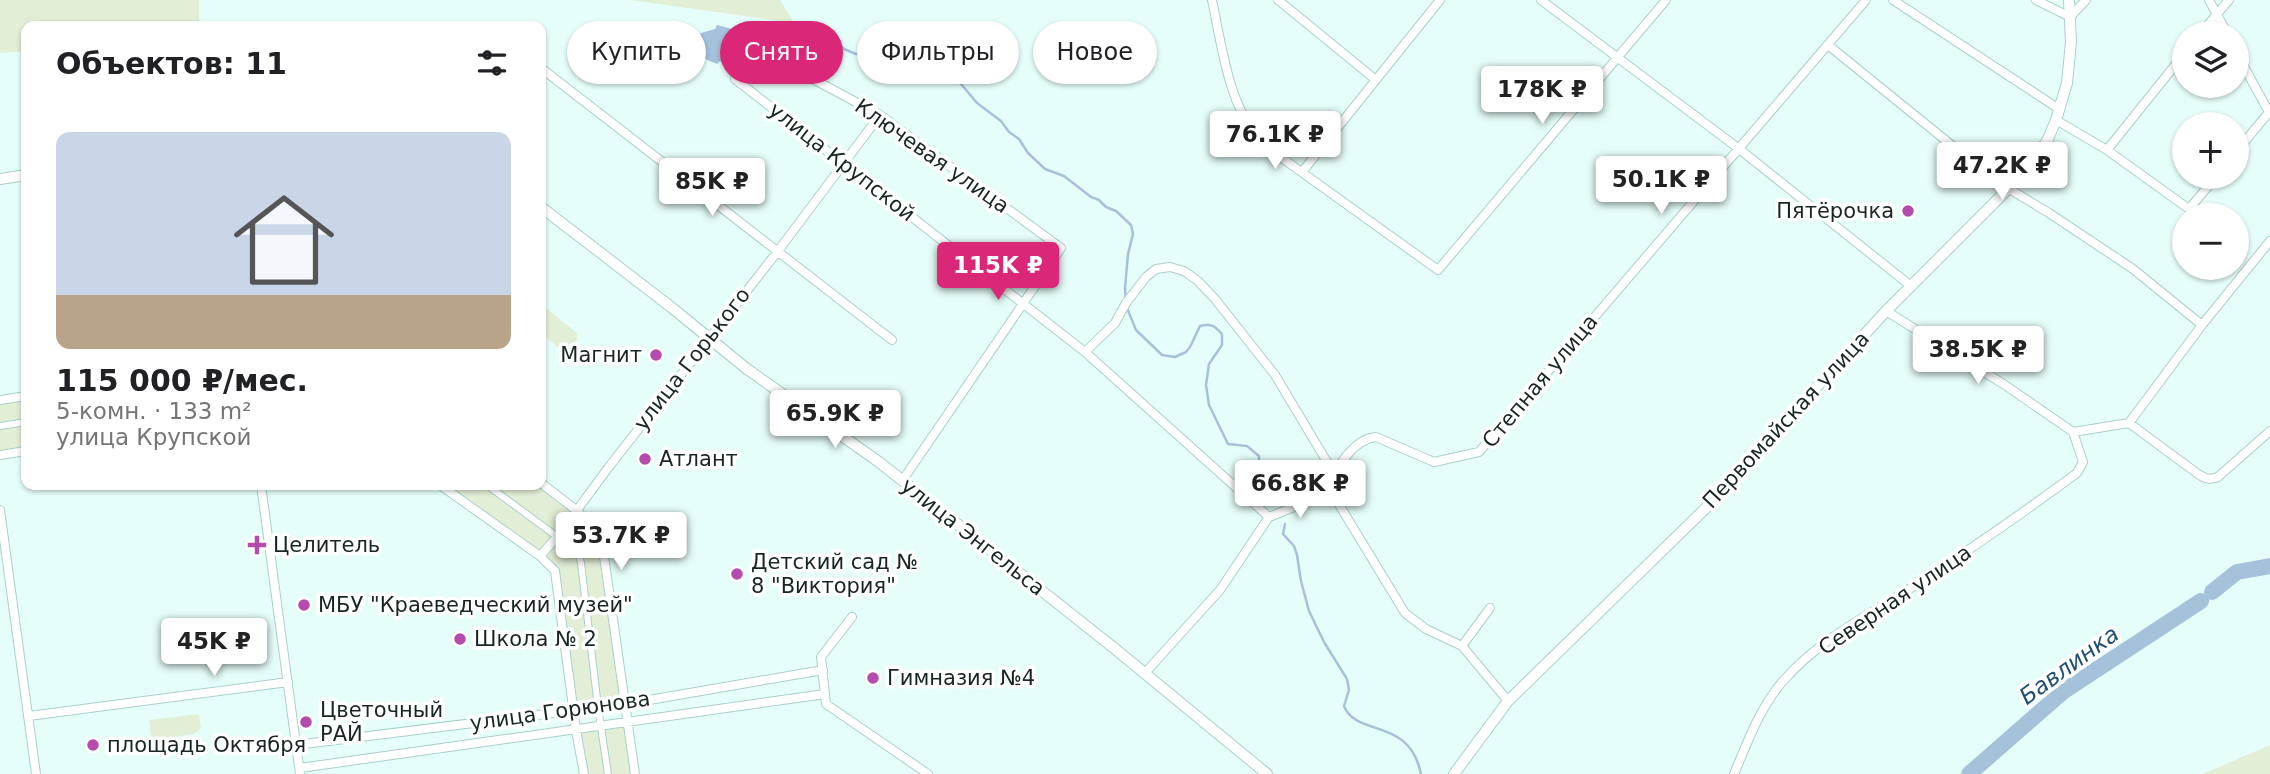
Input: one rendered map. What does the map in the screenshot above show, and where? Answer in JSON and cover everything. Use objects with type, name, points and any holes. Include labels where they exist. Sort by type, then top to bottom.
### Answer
[{"type":"street","points":[[1212,0],[1227,74],[1254,133],[1275,153],[1438,270],[1666,0]]},
{"type":"street","points":[[1278,0],[1376,80]]},
{"type":"street","points":[[1302,172],[1440,0]]},
{"type":"street","points":[[1541,0],[1738,148],[1911,286]]},
{"type":"street","name":"Степная улица","points":[[1329,488],[1333,472],[1355,447],[1367,438],[1376,437],[1434,462],[1479,452],[1866,0]]},
{"type":"street","points":[[1893,0],[2189,209],[2206,189]]},
{"type":"street","points":[[2036,0],[2070,17],[2086,0]]},
{"type":"street","name":"Первомайская улица","points":[[1454,774],[1508,701],[1708,506],[1886,311],[2036,158],[2058,115],[2067,83],[2070,60],[2068,0]]},
{"type":"street","points":[[2209,0],[2220,21]]},
{"type":"street","points":[[2210,21],[2229,0]]},
{"type":"street","points":[[1828,45],[2008,189],[2049,213],[2133,270],[2202,325]]},
{"type":"street","points":[[2106,150],[2172,69]]},
{"type":"street","points":[[546,72],[892,340]]},
{"type":"street","points":[[2249,75],[2270,112],[2249,137]]},
{"type":"street","name":"улица Крупской","points":[[742,84],[1085,352],[1269,517]]},
{"type":"street","name":"Ключевая улица","points":[[822,84],[880,115],[1061,248],[1024,304]]},
{"type":"street","name":"улица Горького","points":[[540,555],[558,536],[880,115]]},
{"type":"street","points":[[0,179],[21,176]]},
{"type":"street","name":"улица Энгельса","points":[[546,211],[747,369],[879,462],[1145,673],[1266,774]]},
{"type":"street","points":[[1886,311],[2005,385],[2073,432],[2129,423],[2202,325],[2270,241]]},
{"type":"street","points":[[1085,352],[1115,323],[1146,277],[1156,269],[1170,267],[1184,271],[1215,299],[1275,375],[1333,472]]},
{"type":"street","points":[[902,481],[1024,304]]},
{"type":"street","points":[[0,400],[21,398]]},
{"type":"street","points":[[0,426],[21,423]]},
{"type":"street","points":[[2129,423],[2205,479],[2218,478],[2270,432]]},
{"type":"street","name":"Северная улица","points":[[1734,774],[1755,724],[1769,699],[1800,664],[1832,639],[1995,533],[2077,473],[2082,462],[2073,432]]},
{"type":"street","points":[[0,455],[21,452]]},
{"type":"street","points":[[546,487],[576,510],[601,535],[635,774]]},
{"type":"street","points":[[1145,673],[1220,590],[1269,517],[1304,503],[1329,488],[1405,613],[1426,629],[1462,646],[1508,701]]},
{"type":"street","points":[[262,490],[300,771]]},
{"type":"street","points":[[447,490],[540,555],[555,571],[584,774]]},
{"type":"street","points":[[494,490],[578,552],[608,774]]},
{"type":"street","points":[[0,510],[36,774]]},
{"type":"street","points":[[1462,646],[1490,608]]},
{"type":"street","points":[[852,617],[821,657],[826,704],[928,774]]},
{"type":"street","name":"улица Горюнова","points":[[296,745],[626,704],[823,670]]},
{"type":"street","points":[[29,716],[288,682]]},
{"type":"street","name":"улица Горюнова","points":[[300,771],[825,694]]},
{"type":"green space","points":[[0,0],[199,0],[199,21],[21,21],[21,51],[0,53]]},
{"type":"green space","points":[[631,0],[780,0],[793,21]]},
{"type":"green space","points":[[546,309],[577,333],[577,339],[568,350],[559,348],[546,337]]},
{"type":"green space","points":[[21,397],[21,452],[0,455],[0,400]]},
{"type":"green space","points":[[546,489],[601,535],[626,704],[573,710],[555,571],[447,490]]},
{"type":"green space","points":[[199,714],[201,729],[194,734],[152,740],[149,720]]},
{"type":"green space","points":[[628,722],[635,774],[584,774],[576,730]]},
{"type":"green space","points":[[2270,745],[2270,774],[2203,774]]},
{"type":"water","points":[[717,25],[720,26],[720,61],[717,64],[706,59],[706,32],[715,29]]},
{"type":"waterway","points":[[843,48],[856,54],[877,57],[889,55],[899,61],[951,72],[977,103],[1001,121],[1045,169],[1064,176],[1091,197],[1116,211],[1131,225],[1133,234],[1128,254],[1126,301]]},
{"type":"waterway","points":[[1127,308],[1136,330],[1162,355],[1175,357],[1186,352],[1200,326],[1213,326],[1222,334],[1222,345],[1209,364],[1206,385],[1209,405],[1228,444],[1247,446],[1259,456],[1262,478],[1277,497]]},
{"type":"waterway","points":[[1285,524],[1283,534],[1294,546],[1309,611],[1347,679],[1349,690],[1344,706],[1351,716],[1360,722],[1395,735],[1406,743],[1415,756],[1421,774]]},
{"type":"waterway","name":"Бавлинка","points":[[2212,592],[2237,572],[2270,566]]},
{"type":"waterway","name":"Бавлинка","points":[[1969,774],[2064,691],[2201,601]]},
{"type":"place","name":"Пятёрочка","points":[[1908,211]]},
{"type":"place","name":"Магнит","points":[[656,355]]},
{"type":"place","name":"Атлант","points":[[645,459]]},
{"type":"place","name":"Целитель","points":[[257,545]]},
{"type":"place","name":"Детский сад № 8 \"Виктория\"","points":[[737,574]]},
{"type":"place","name":"МБУ \"Краеведческий музей\"","points":[[304,605]]},
{"type":"place","name":"Школа № 2","points":[[460,639]]},
{"type":"place","name":"Гимназия №4","points":[[873,678]]},
{"type":"place","name":"Цветочный РАЙ","points":[[306,722]]},
{"type":"place","name":"площадь Октября","points":[[93,745]]}]
